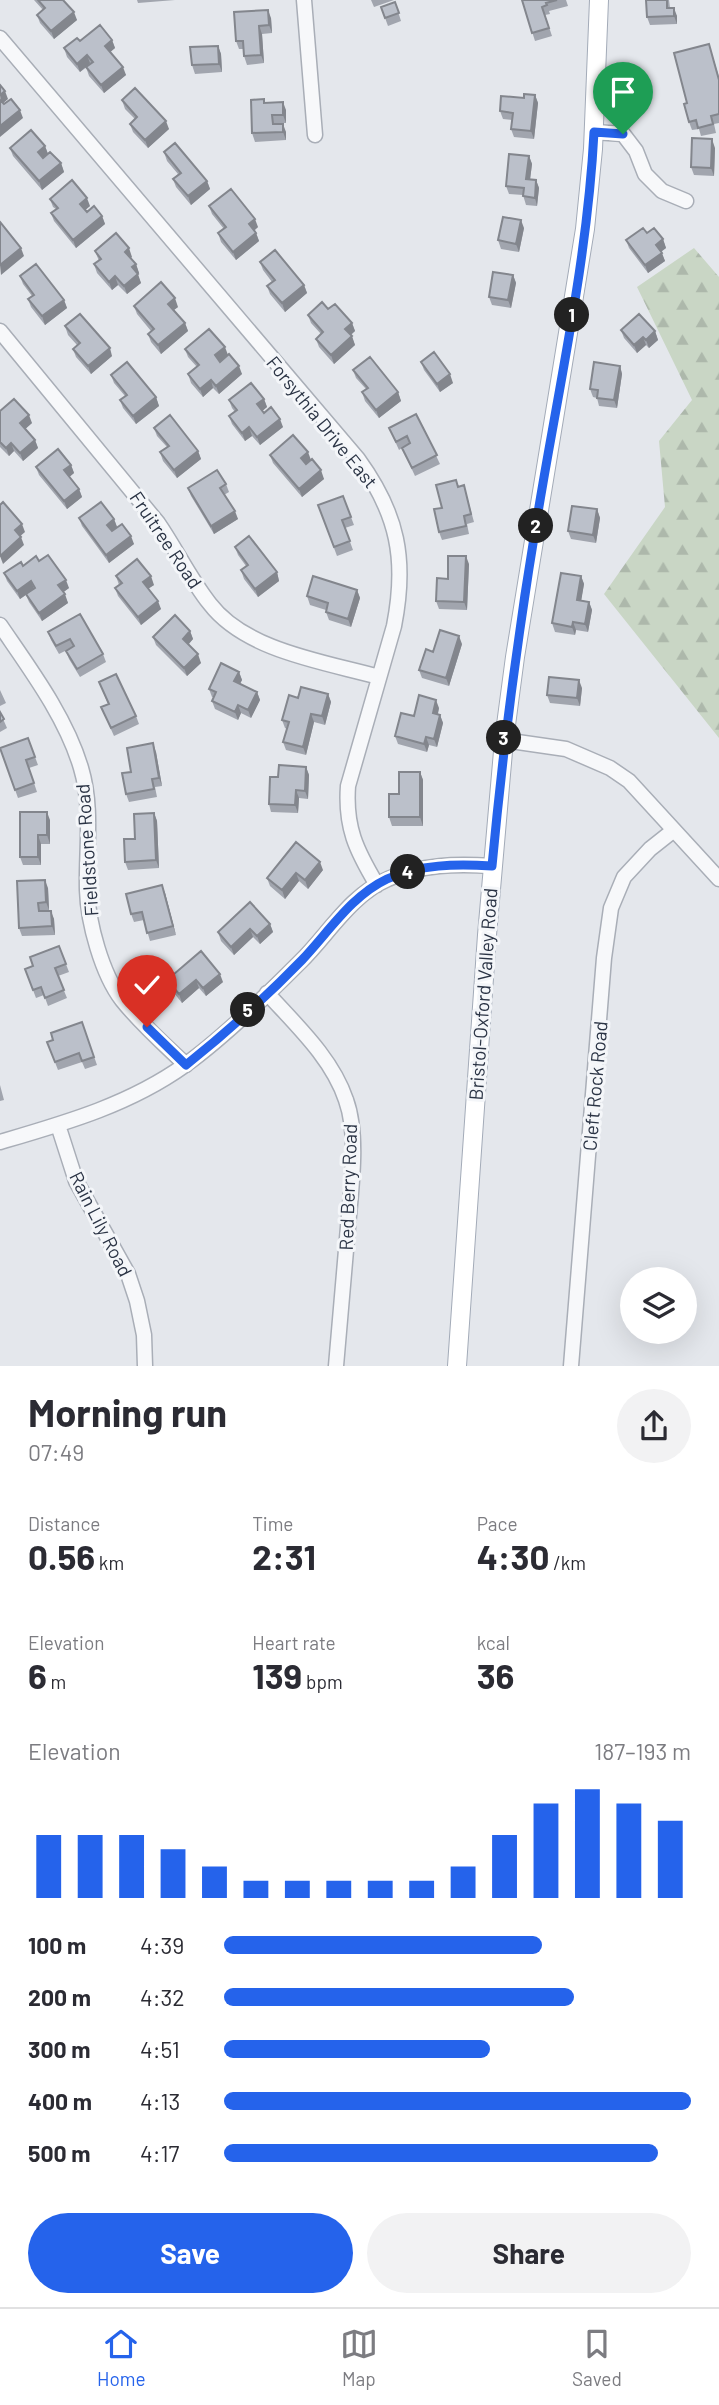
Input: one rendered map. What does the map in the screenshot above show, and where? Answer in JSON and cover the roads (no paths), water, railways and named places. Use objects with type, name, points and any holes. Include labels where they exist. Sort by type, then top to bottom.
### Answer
[{"type":"main road","name":"Bristol-Oxford Valley Road","points":[[457,1366],[492,866],[504,740],[514,657],[583,243],[594,132],[599,0]]},
{"type":"street","points":[[304,0],[315,135]]},
{"type":"street","name":"Forsythia Drive East","points":[[0,38],[372,479],[388,509],[396,531],[401,577],[394,626],[348,786],[346,804],[353,842],[376,885]]},
{"type":"street","points":[[594,132],[623,134],[636,151],[645,174],[662,191],[687,201]]},
{"type":"street","name":"Fruitree Road","points":[[0,331],[130,486],[165,533],[211,606],[229,624],[271,647],[379,677]]},
{"type":"street","name":"Fieldstone Road","points":[[0,625],[55,712],[81,768],[88,797],[88,910],[100,954],[121,999],[186,1065]]},
{"type":"street","points":[[504,740],[566,749],[610,768],[629,781],[719,879]]},
{"type":"street","name":"Cleft Rock Road","points":[[571,1366],[604,958],[611,908],[628,870],[674,830]]},
{"type":"street","points":[[0,1142],[102,1111],[142,1093],[186,1065],[301,961],[348,908],[388,878],[433,866],[492,866]]},
{"type":"street","name":"Red Berry Road","points":[[267,993],[317,1050],[334,1076],[350,1111],[351,1188],[336,1366]]},
{"type":"street","name":"Rain Lily Road","points":[[58,1125],[76,1181],[128,1274],[144,1335],[145,1366]]}]
